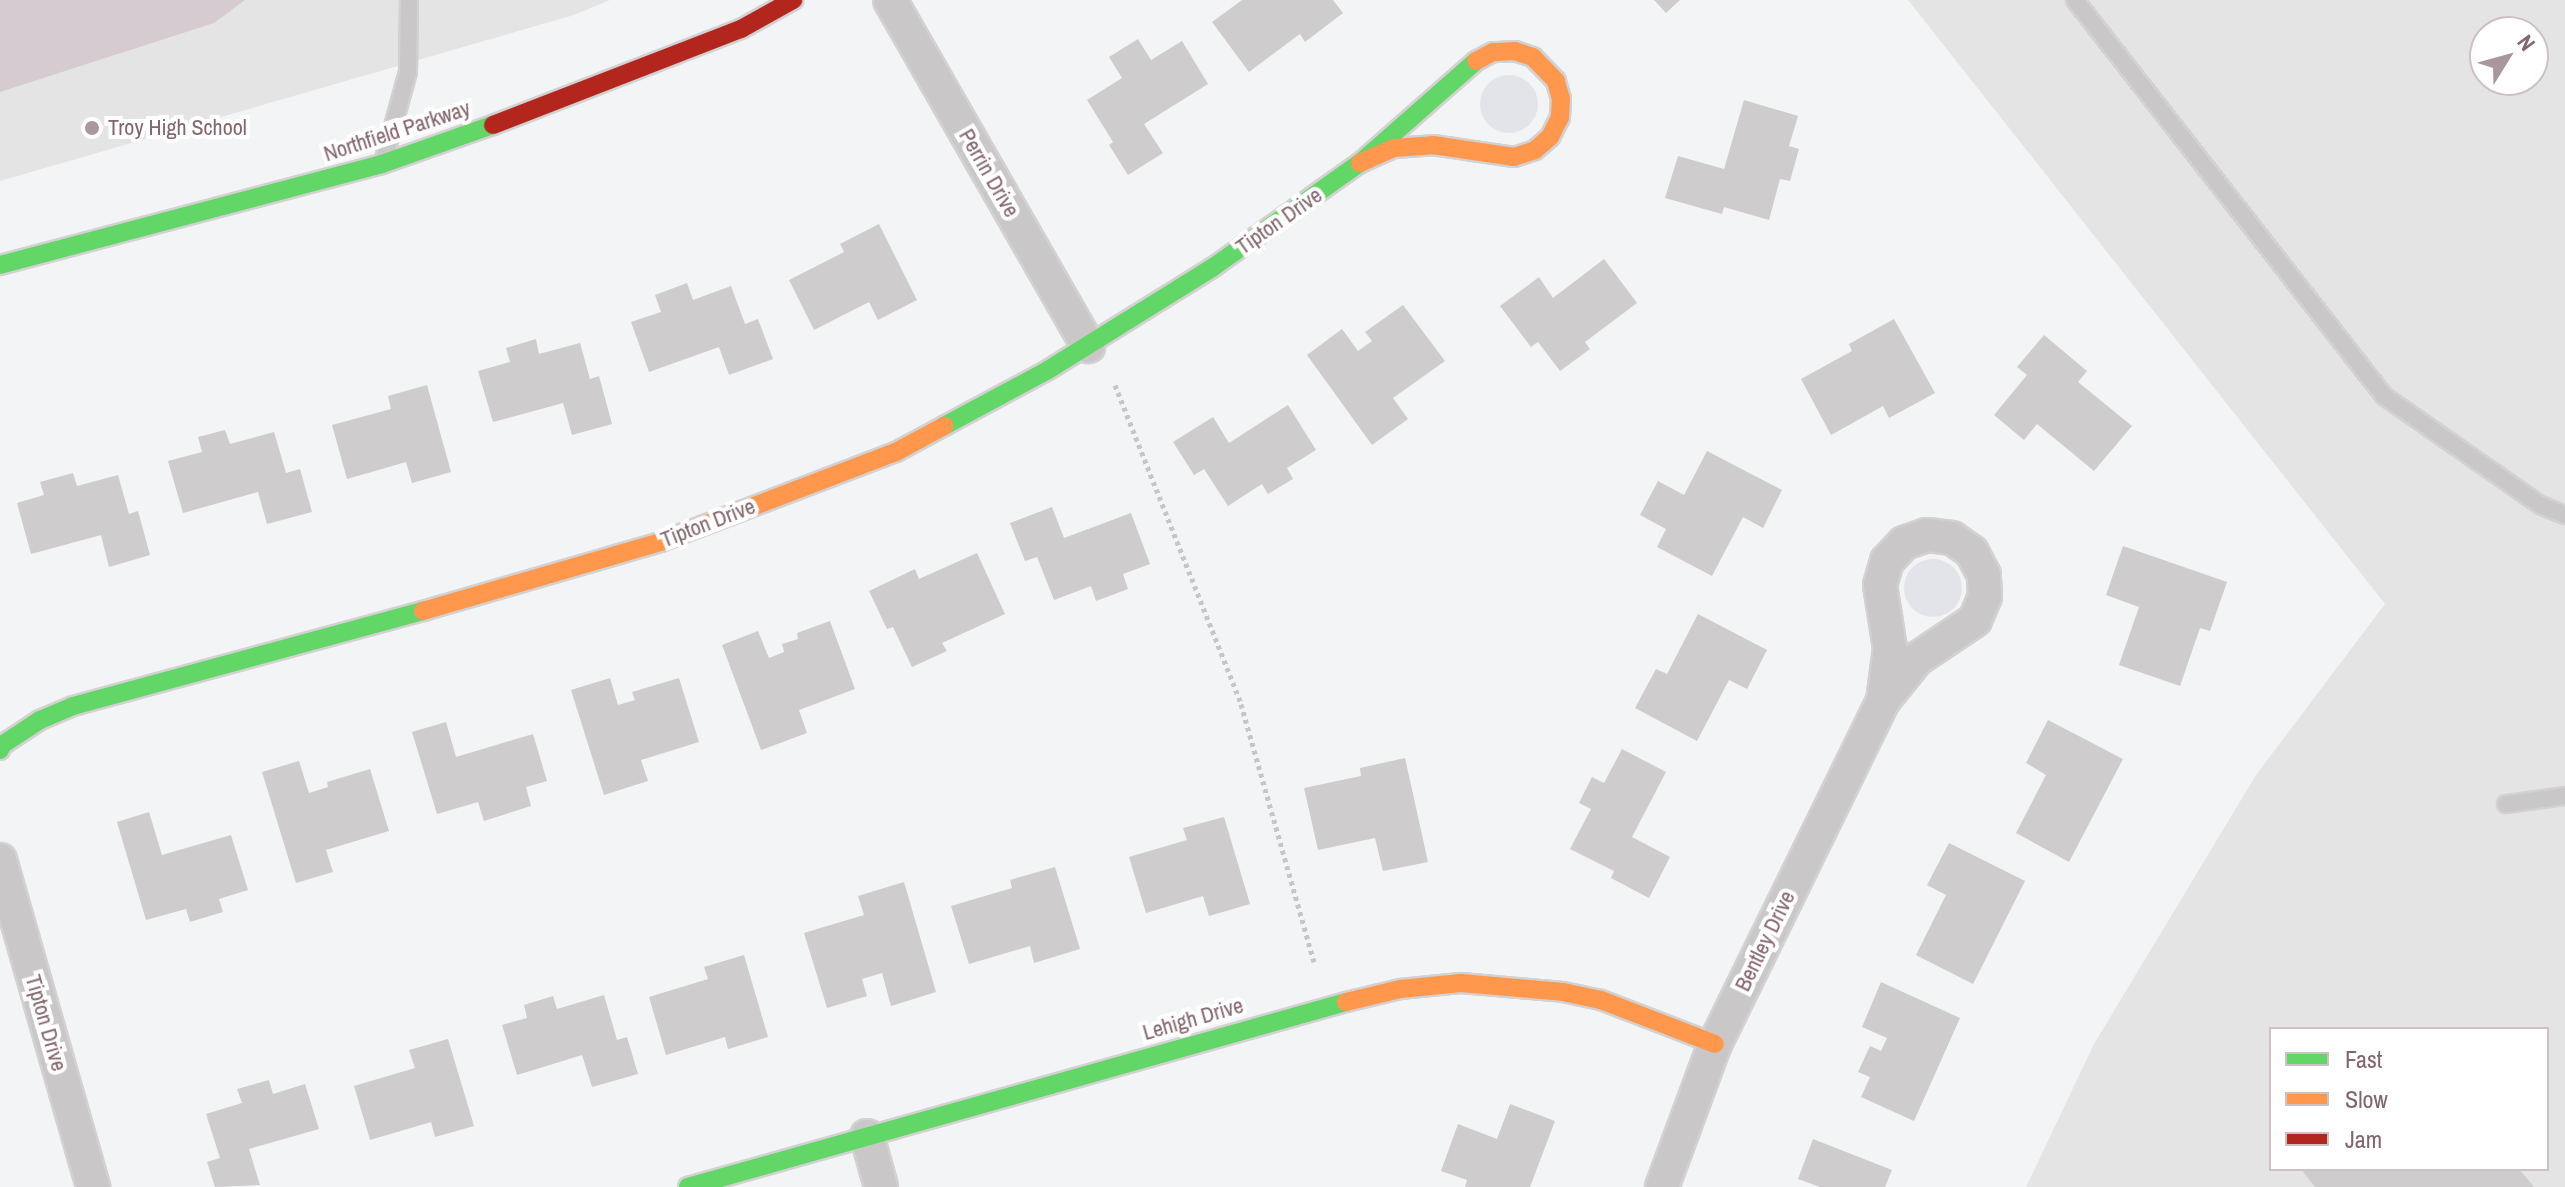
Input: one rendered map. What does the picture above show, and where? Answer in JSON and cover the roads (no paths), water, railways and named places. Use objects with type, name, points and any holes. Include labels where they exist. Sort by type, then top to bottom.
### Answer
[{"type":"street","name":"Northfield Parkway","points":[[0,265],[382,164],[569,98],[741,29],[793,0]]},
{"type":"street","name":"Perrin Drive","points":[[890,0],[1088,346]]},
{"type":"street","name":"Tipton Drive","points":[[0,750],[2,745],[40,720],[73,706],[336,637],[660,542],[896,452],[1088,346],[1212,268],[1360,163],[1424,105],[1477,61],[1493,52],[1515,51],[1533,57],[1556,81],[1561,99],[1560,117],[1550,137],[1535,150],[1514,157],[1433,145],[1394,148],[1360,163]]},
{"type":"street","name":"Bentley Drive","points":[[1662,1187],[1715,1044],[1883,701],[1917,659],[1975,620],[1985,597],[1984,575],[1972,552],[1952,538],[1927,535],[1904,543],[1887,561],[1880,585],[1890,648],[1883,701]]},
{"type":"street","name":"Tipton Drive","points":[[0,860],[93,1187]]},
{"type":"street","name":"Lehigh Drive","points":[[688,1187],[1303,1012],[1433,985],[1525,987],[1601,1000],[1715,1044]]},
{"type":"street","points":[[867,1136],[881,1187]]},
{"type":"lane","points":[[382,164],[408,72],[409,0]]},
{"type":"lane","points":[[2075,0],[2384,396],[2540,505],[2565,515]]},
{"type":"lane","points":[[2506,804],[2565,796]]},
{"type":"place","name":"Troy High School","points":[[92,128]]}]
